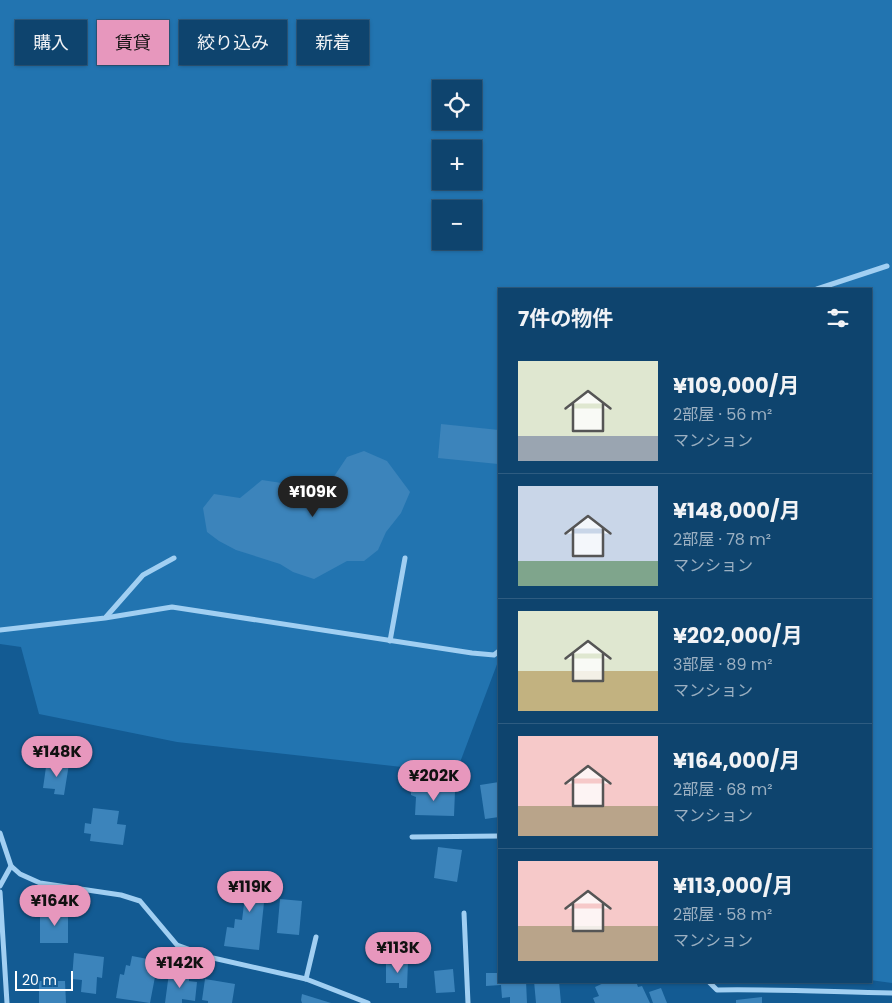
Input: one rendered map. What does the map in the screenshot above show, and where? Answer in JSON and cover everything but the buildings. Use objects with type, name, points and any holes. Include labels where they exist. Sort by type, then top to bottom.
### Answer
[{"type":"street","points":[[820,288],[887,266]]},
{"type":"street","points":[[105,618],[143,575],[174,558]]},
{"type":"street","points":[[390,641],[405,558]]},
{"type":"street","points":[[0,630],[105,618],[172,607],[472,654],[494,654],[498,652]]},
{"type":"street","points":[[0,833],[11,866],[20,874],[40,883],[121,895],[140,901],[177,945],[213,958],[306,979],[368,1003]]},
{"type":"street","points":[[412,837],[498,836]]},
{"type":"street","points":[[0,886],[11,866]]},
{"type":"street","points":[[0,892],[7,1003]]},
{"type":"street","points":[[464,913],[468,1003]]},
{"type":"street","points":[[306,979],[316,937]]},
{"type":"street","points":[[710,983],[717,990],[767,989],[892,992]]},
{"type":"shaded area","points":[[0,0],[892,0],[892,983],[872,980],[872,288],[498,288],[498,662],[456,773],[177,742],[39,714],[21,647],[0,644]]}]
